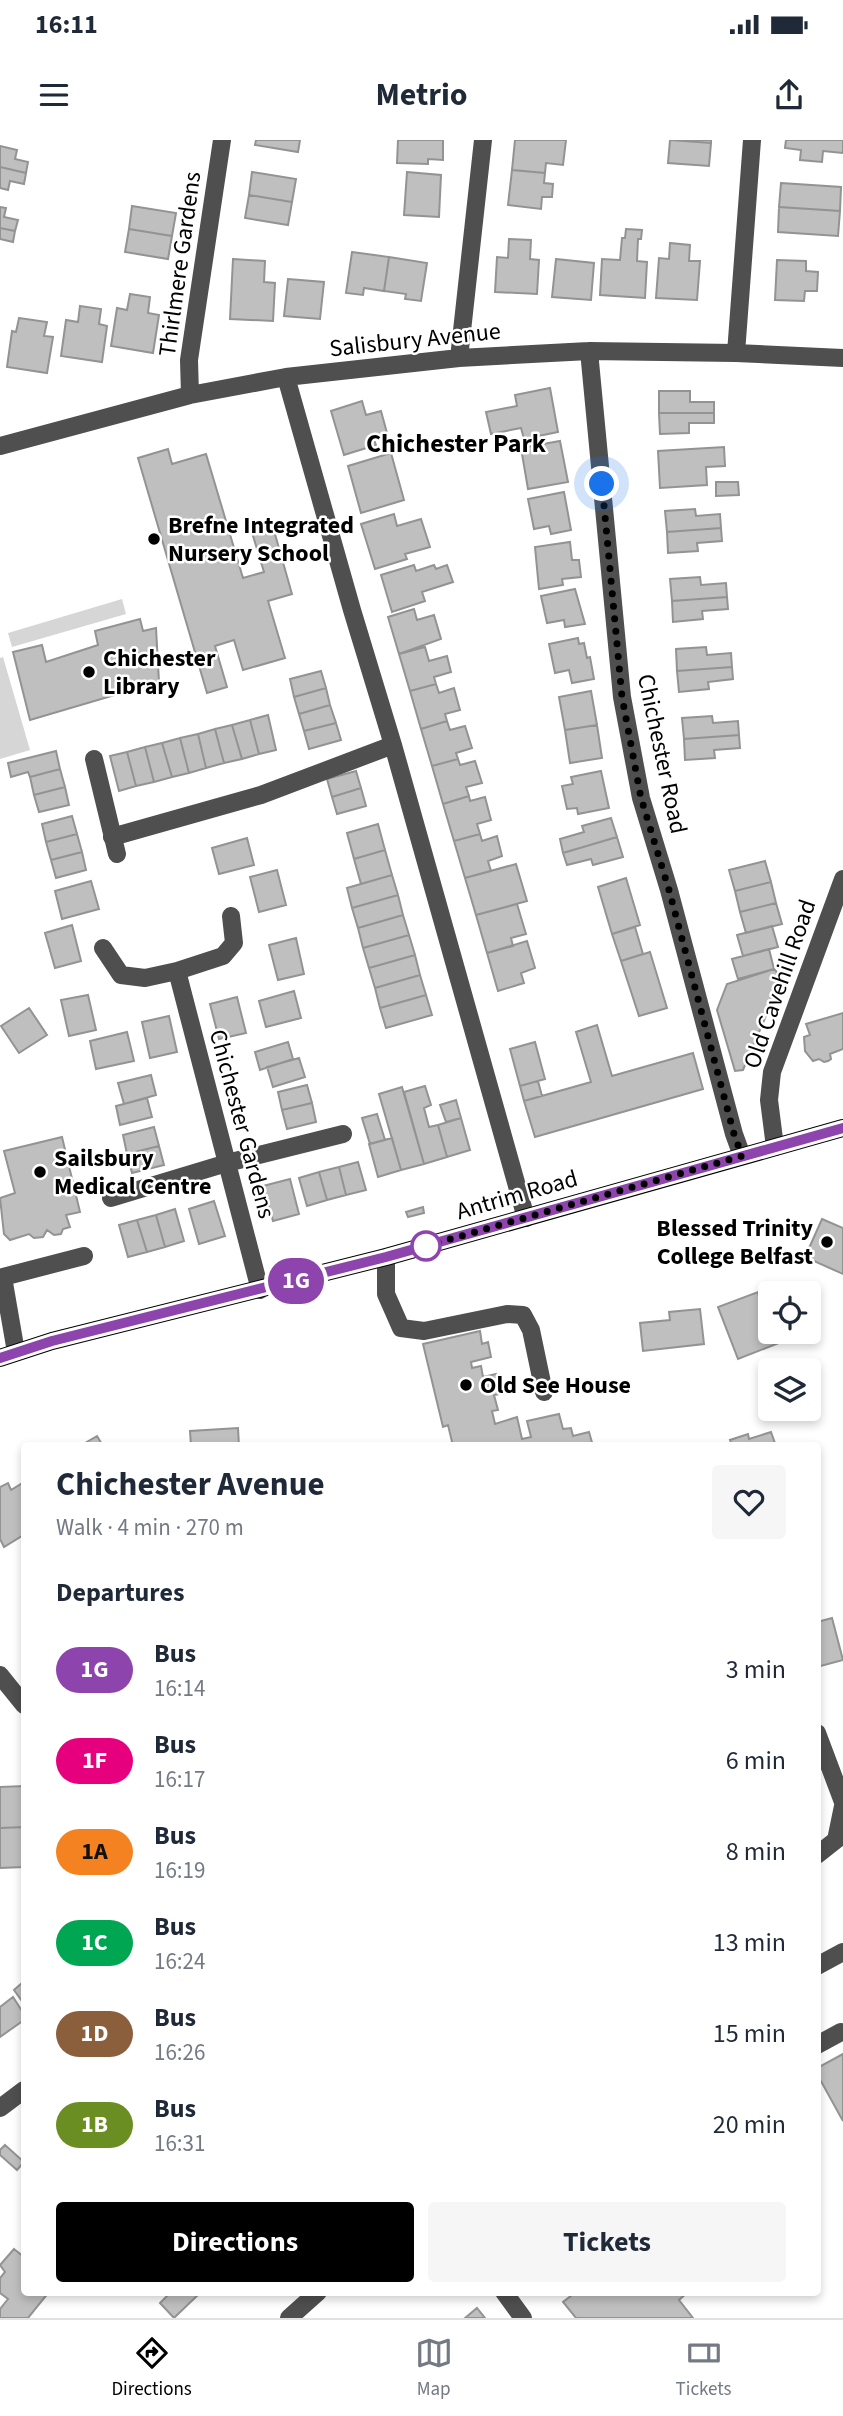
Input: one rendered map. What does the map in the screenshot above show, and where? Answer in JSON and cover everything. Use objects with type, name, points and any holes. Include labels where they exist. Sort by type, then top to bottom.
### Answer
[{"type":"main road","name":"Antrim Road","points":[[8,1355],[83,1333],[386,1257],[843,1128]]},
{"type":"street","name":"Thirlmere Gardens","points":[[190,396],[190,360],[222,140]]},
{"type":"street","points":[[459,358],[483,140]]},
{"type":"street","points":[[736,353],[751,140]]},
{"type":"street","name":"Salisbury Avenue","points":[[0,446],[190,396],[286,377],[459,358],[589,351],[843,358]]},
{"type":"street","name":"Chichester Road","points":[[589,351],[622,697],[641,798],[742,1156]]},
{"type":"street","points":[[286,377],[526,1218]]},
{"type":"street","points":[[94,760],[114,845],[261,795],[393,745]]},
{"type":"street","name":"Old Cavehill Road","points":[[775,1147],[769,1100],[772,1072],[843,879]]},
{"type":"street","points":[[103,948],[121,975],[145,978],[177,971],[223,956],[234,943],[231,916]]},
{"type":"street","name":"Chichester Gardens","points":[[177,971],[260,1290]]},
{"type":"street","points":[[111,1198],[227,1163],[342,1134]]},
{"type":"street","points":[[8,1355],[3,1277],[85,1256]]},
{"type":"street","points":[[386,1257],[386,1294],[401,1328],[424,1331],[507,1314],[523,1315],[531,1330],[544,1392]]},
{"type":"street","points":[[0,1675],[21,1702]]},
{"type":"street","points":[[821,1744],[843,1804],[836,1840],[821,1852]]},
{"type":"street","points":[[821,1964],[843,1952]]},
{"type":"street","points":[[821,2043],[841,2032]]},
{"type":"street","points":[[0,2108],[21,2092]]},
{"type":"street","points":[[289,2318],[314,2296]]},
{"type":"street","points":[[507,2296],[523,2318]]},
{"type":"shaded area","points":[[122,599],[126,614],[12,647],[8,633]]},
{"type":"shaded area","points":[[3,657],[30,750],[0,759],[0,658]]},
{"type":"building","points":[[256,140],[300,140],[298,152],[255,145]]},
{"type":"building","points":[[398,140],[443,140],[443,160],[428,159],[428,164],[397,163]]},
{"type":"building","points":[[515,140],[566,140],[563,165],[546,163],[545,173],[512,170]]},
{"type":"building","points":[[670,140],[711,143],[709,166],[668,163]]},
{"type":"building","points":[[670,140],[711,140],[711,143]]},
{"type":"building","points":[[786,140],[843,140],[843,153],[823,151],[822,162],[800,160],[801,150],[785,148]]},
{"type":"building","points":[[0,146],[17,150],[15,159],[28,162],[26,173],[0,167]]},
{"type":"building","points":[[0,167],[26,173],[24,184],[10,181],[8,190],[0,188]]},
{"type":"building","points":[[512,170],[545,173],[544,183],[553,184],[552,197],[542,197],[541,209],[508,205]]},
{"type":"building","points":[[252,172],[296,179],[292,202],[249,195]]},
{"type":"building","points":[[407,172],[441,175],[439,217],[404,215]]},
{"type":"building","points":[[781,183],[841,187],[840,211],[779,207]]},
{"type":"building","points":[[249,195],[292,202],[288,225],[245,218]]},
{"type":"building","points":[[132,206],[176,213],[172,236],[129,229]]},
{"type":"building","points":[[0,207],[6,208],[4,217],[18,220],[15,231],[0,228]]},
{"type":"building","points":[[779,207],[840,211],[838,236],[778,232]]},
{"type":"building","points":[[0,228],[15,231],[13,242],[0,239]]},
{"type":"building","points":[[129,229],[172,236],[168,259],[125,252]]},
{"type":"building","points":[[626,229],[642,230],[641,239],[638,239],[637,261],[647,262],[645,298],[600,295],[602,259],[620,260],[622,238],[625,238]]},
{"type":"building","points":[[509,239],[531,240],[530,259],[539,260],[537,294],[495,292],[497,257],[508,258]]},
{"type":"building","points":[[670,243],[690,245],[689,261],[700,261],[697,300],[656,298],[659,258],[669,259]]},
{"type":"building","points":[[352,252],[389,257],[384,291],[364,288],[363,295],[346,293]]},
{"type":"building","points":[[389,257],[427,263],[421,301],[405,299],[406,294],[384,291]]},
{"type":"building","points":[[233,259],[265,261],[264,282],[275,283],[273,321],[230,319]]},
{"type":"building","points":[[556,259],[594,263],[591,300],[552,297]]},
{"type":"building","points":[[777,260],[806,261],[806,271],[818,272],[817,291],[805,291],[804,301],[775,300]]},
{"type":"building","points":[[288,279],[324,282],[320,319],[284,316]]},
{"type":"building","points":[[130,294],[150,297],[148,313],[159,315],[153,353],[111,346],[117,308],[127,310]]},
{"type":"building","points":[[80,306],[101,309],[99,324],[107,326],[102,362],[61,356],[66,320],[78,322]]},
{"type":"building","points":[[19,318],[47,322],[44,336],[53,337],[47,373],[7,367],[12,331],[16,332]]},
{"type":"building","points":[[550,388],[558,432],[524,439],[521,428],[491,434],[486,412],[517,406],[515,395]]},
{"type":"building","points":[[659,391],[690,391],[690,402],[714,402],[714,413],[659,413]]},
{"type":"building","points":[[362,401],[366,415],[381,411],[387,433],[373,437],[376,445],[344,455],[331,411]]},
{"type":"building","points":[[659,413],[714,413],[714,423],[689,423],[689,433],[660,434]]},
{"type":"building","points":[[560,441],[568,482],[528,489],[521,448]]},
{"type":"building","points":[[724,447],[725,466],[706,467],[707,485],[660,488],[658,451]]},
{"type":"building","points":[[168,449],[172,464],[206,454],[243,578],[264,572],[250,526],[271,520],[292,594],[268,601],[285,658],[243,670],[234,640],[215,646],[227,687],[207,693],[138,458]]},
{"type":"building","points":[[391,453],[404,500],[361,513],[348,466]]},
{"type":"building","points":[[716,482],[738,482],[739,495],[716,496]]},
{"type":"building","points":[[564,492],[571,530],[551,534],[549,526],[534,529],[528,499]]},
{"type":"building","points":[[695,509],[696,516],[720,514],[721,528],[667,532],[665,511]]},
{"type":"building","points":[[394,514],[397,526],[421,519],[430,547],[405,554],[407,559],[375,569],[361,524]]},
{"type":"building","points":[[721,528],[722,541],[697,543],[698,551],[668,553],[667,532]]},
{"type":"building","points":[[570,542],[572,560],[579,560],[581,577],[562,579],[563,585],[539,589],[535,547]]},
{"type":"building","points":[[414,565],[416,571],[434,565],[436,569],[447,565],[453,582],[422,592],[425,601],[392,612],[381,575]]},
{"type":"building","points":[[700,577],[701,585],[726,583],[727,597],[672,601],[670,579]]},
{"type":"building","points":[[575,589],[585,624],[565,627],[564,620],[547,623],[541,596]]},
{"type":"building","points":[[727,597],[728,609],[702,611],[703,619],[673,622],[672,601]]},
{"type":"building","points":[[414,609],[417,620],[434,615],[441,639],[399,654],[388,617]]},
{"type":"building","name":"Chichester Library","points":[[140,619],[143,631],[156,628],[159,682],[30,720],[13,652],[42,645],[46,662],[98,645],[95,631]]},
{"type":"building","points":[[578,638],[579,644],[584,643],[587,658],[590,657],[594,679],[572,683],[569,670],[555,673],[549,644]]},
{"type":"building","points":[[425,647],[429,661],[447,656],[451,672],[434,677],[436,684],[410,691],[399,654]]},
{"type":"building","points":[[706,647],[707,655],[731,653],[732,667],[677,671],[676,649]]},
{"type":"building","points":[[732,667],[733,679],[708,682],[709,689],[679,692],[677,671]]},
{"type":"building","points":[[321,671],[326,688],[294,697],[290,679]]},
{"type":"building","points":[[436,684],[439,693],[454,688],[460,710],[445,714],[447,721],[421,729],[410,691]]},
{"type":"building","points":[[326,688],[330,705],[299,714],[294,697]]},
{"type":"building","points":[[591,691],[597,725],[565,730],[559,697]]},
{"type":"building","points":[[330,705],[336,723],[304,731],[299,714]]},
{"type":"building","points":[[268,715],[276,750],[259,754],[250,720]]},
{"type":"building","points":[[712,716],[713,723],[738,721],[739,735],[684,739],[682,718]]},
{"type":"building","points":[[250,720],[259,754],[242,759],[232,725]]},
{"type":"building","points":[[447,721],[450,730],[465,726],[472,748],[456,753],[458,759],[432,766],[421,729]]},
{"type":"building","points":[[336,723],[341,740],[309,749],[304,731]]},
{"type":"building","points":[[232,725],[242,759],[224,763],[215,729]]},
{"type":"building","points":[[597,725],[602,758],[570,763],[565,730]]},
{"type":"building","points":[[215,729],[224,763],[206,768],[198,734]]},
{"type":"building","points":[[198,734],[206,768],[189,773],[180,738]]},
{"type":"building","points":[[739,735],[740,748],[714,750],[715,758],[685,760],[684,739]]},
{"type":"building","points":[[180,738],[189,773],[172,777],[162,743]]},
{"type":"building","points":[[162,743],[172,777],[154,782],[145,747]]},
{"type":"building","points":[[145,747],[154,782],[136,786],[127,752]]},
{"type":"building","points":[[56,751],[60,769],[30,777],[28,772],[11,777],[8,763]]},
{"type":"building","points":[[127,752],[136,786],[119,791],[110,756]]},
{"type":"building","points":[[458,759],[460,765],[475,761],[482,783],[466,787],[469,796],[443,804],[432,766]]},
{"type":"building","points":[[60,769],[65,787],[34,795],[30,777]]},
{"type":"building","points":[[356,771],[361,788],[332,797],[327,779]]},
{"type":"building","points":[[601,771],[609,808],[578,814],[577,808],[567,809],[562,786],[573,784],[571,777]]},
{"type":"building","points":[[65,787],[69,805],[39,812],[34,795]]},
{"type":"building","points":[[361,788],[366,806],[337,814],[332,797]]},
{"type":"building","points":[[469,796],[470,801],[485,797],[491,820],[477,824],[480,834],[454,841],[443,804]]},
{"type":"building","points":[[72,816],[77,834],[46,842],[42,824]]},
{"type":"building","points":[[611,818],[617,837],[563,853],[560,839],[584,832],[582,826]]},
{"type":"building","points":[[378,824],[385,850],[354,859],[347,833]]},
{"type":"building","points":[[77,834],[82,852],[51,860],[46,842]]},
{"type":"building","points":[[480,834],[482,841],[497,836],[502,856],[488,861],[491,871],[465,878],[454,841]]},
{"type":"building","points":[[617,837],[623,857],[593,865],[591,859],[567,865],[563,853]]},
{"type":"building","points":[[247,838],[254,865],[219,874],[212,848]]},
{"type":"building","points":[[385,850],[392,875],[361,884],[354,859]]},
{"type":"building","points":[[82,852],[86,870],[56,878],[51,860]]},
{"type":"building","points":[[765,861],[771,882],[735,891],[729,870]]},
{"type":"building","points":[[516,864],[527,901],[476,915],[465,878]]},
{"type":"building","points":[[277,870],[286,905],[259,912],[250,877]]},
{"type":"building","points":[[392,875],[398,895],[352,908],[347,888]]},
{"type":"building","points":[[626,878],[640,925],[612,934],[598,887]]},
{"type":"building","points":[[91,881],[99,909],[62,919],[55,891]]},
{"type":"building","points":[[771,882],[776,903],[740,912],[735,891]]},
{"type":"building","points":[[398,895],[403,915],[358,928],[352,908]]},
{"type":"building","points":[[776,903],[782,924],[746,933],[740,912]]},
{"type":"building","points":[[517,904],[526,934],[511,938],[513,946],[487,953],[476,915]]},
{"type":"building","points":[[403,915],[409,935],[363,948],[358,928]]},
{"type":"building","points":[[72,925],[81,961],[55,968],[45,933]]},
{"type":"building","points":[[772,926],[778,947],[743,956],[737,935]]},
{"type":"building","points":[[635,927],[643,954],[621,961],[612,934]]},
{"type":"building","points":[[409,935],[415,955],[369,968],[363,948]]},
{"type":"building","points":[[296,938],[304,974],[278,980],[269,945]]},
{"type":"building","points":[[527,941],[535,968],[521,973],[524,983],[498,991],[487,953]]},
{"type":"building","points":[[769,949],[774,969],[738,979],[732,959]]},
{"type":"building","points":[[650,952],[667,1008],[639,1016],[621,961]]},
{"type":"building","points":[[415,955],[420,975],[375,988],[369,968]]},
{"type":"building","points":[[774,969],[782,978],[743,1070],[735,1071],[717,1010],[727,984]]},
{"type":"building","points":[[420,975],[426,995],[380,1008],[375,988]]},
{"type":"building","points":[[294,991],[301,1018],[266,1027],[259,1001]]},
{"type":"building","points":[[88,995],[96,1030],[69,1036],[61,1000]]},
{"type":"building","points":[[426,995],[432,1015],[386,1028],[380,1008]]},
{"type":"building","points":[[237,997],[246,1033],[219,1039],[210,1004]]},
{"type":"building","points":[[29,1008],[47,1035],[19,1053],[1,1026]]},
{"type":"building","points":[[843,1013],[843,1049],[830,1054],[831,1059],[828,1061],[813,1061],[805,1051],[804,1037],[810,1035],[806,1024]]},
{"type":"building","points":[[169,1016],[177,1052],[150,1058],[142,1022]]},
{"type":"building","points":[[597,1025],[612,1076],[693,1053],[703,1089],[535,1137],[524,1101],[591,1082],[576,1032]]},
{"type":"building","points":[[127,1032],[134,1061],[96,1069],[90,1041]]},
{"type":"building","points":[[288,1042],[293,1059],[260,1070],[255,1052]]},
{"type":"building","points":[[535,1042],[545,1079],[520,1086],[510,1049]]},
{"type":"building","points":[[299,1058],[305,1077],[273,1087],[267,1067]]},
{"type":"building","points":[[151,1075],[156,1095],[124,1104],[118,1083]]},
{"type":"building","points":[[538,1081],[542,1096],[524,1101],[520,1086]]},
{"type":"building","points":[[307,1085],[312,1103],[282,1110],[278,1092]]},
{"type":"building","points":[[425,1086],[431,1105],[424,1108],[429,1127],[438,1125],[447,1157],[424,1164],[404,1092]]},
{"type":"building","points":[[402,1087],[424,1164],[401,1170],[379,1094]]},
{"type":"building","points":[[147,1098],[152,1117],[120,1125],[116,1106]]},
{"type":"building","points":[[456,1100],[461,1118],[446,1122],[440,1105]]},
{"type":"building","points":[[312,1103],[316,1122],[287,1129],[282,1110]]},
{"type":"building","points":[[377,1114],[385,1140],[370,1144],[362,1118]]},
{"type":"building","points":[[461,1118],[470,1150],[447,1157],[438,1125]]},
{"type":"building","points":[[154,1127],[159,1146],[127,1154],[123,1135]]},
{"type":"building","name":"Sailsbury Medical Centre","points":[[62,1137],[80,1212],[66,1215],[70,1227],[63,1229],[61,1234],[54,1235],[47,1230],[43,1237],[34,1238],[29,1234],[10,1240],[4,1234],[0,1198],[15,1193],[4,1151]]},
{"type":"building","points":[[392,1138],[401,1170],[378,1177],[369,1144]]},
{"type":"building","points":[[159,1146],[164,1165],[132,1173],[127,1154]]},
{"type":"building","points":[[358,1162],[366,1190],[346,1195],[339,1167]]},
{"type":"building","points":[[339,1167],[346,1195],[327,1200],[319,1172]]},
{"type":"building","points":[[319,1172],[327,1200],[307,1206],[299,1178]]},
{"type":"building","points":[[290,1179],[299,1214],[273,1221],[263,1186]]},
{"type":"building","points":[[214,1201],[225,1236],[199,1244],[189,1209]]},
{"type":"building","points":[[423,1207],[424,1213],[408,1217],[406,1212]]},
{"type":"building","points":[[175,1209],[184,1241],[165,1247],[156,1215]]},
{"type":"building","points":[[156,1215],[165,1247],[147,1252],[137,1220]]},
{"type":"building","name":"Blessed Trinity College Belfast","points":[[822,1219],[843,1228],[843,1274],[805,1257]]},
{"type":"building","points":[[137,1220],[147,1252],[128,1257],[119,1225]]},
{"type":"building","points":[[758,1292],[758,1344],[776,1344],[738,1359],[718,1307]]},
{"type":"building","points":[[700,1309],[704,1344],[643,1351],[640,1323],[670,1320],[669,1312]]},
{"type":"building","name":"Old See House","points":[[480,1331],[482,1344],[488,1342],[491,1357],[471,1362],[472,1368],[481,1366],[483,1377],[496,1374],[500,1394],[494,1395],[498,1410],[492,1411],[495,1424],[517,1417],[522,1439],[531,1437],[527,1421],[559,1414],[563,1429],[571,1428],[573,1436],[589,1432],[592,1442],[452,1442],[448,1425],[443,1427],[423,1344]]},
{"type":"building","points":[[238,1428],[239,1442],[191,1442],[190,1431]]},
{"type":"building","points":[[771,1432],[775,1442],[730,1440],[748,1434],[749,1439]]},
{"type":"building","points":[[97,1436],[101,1442],[87,1442]]},
{"type":"building","points":[[8,1483],[11,1490],[21,1484],[21,1537],[4,1547],[0,1539],[0,1487]]},
{"type":"building","points":[[832,1618],[843,1660],[821,1666],[821,1621]]},
{"type":"building","points":[[21,1786],[21,1827],[0,1828],[0,1787]]},
{"type":"building","points":[[21,1827],[21,1867],[0,1868],[0,1828]]},
{"type":"building","points":[[21,1984],[21,2000],[14,1990]]},
{"type":"building","points":[[13,1997],[21,2009],[21,2022],[0,2037],[0,2007]]},
{"type":"building","points":[[843,2054],[843,2121],[821,2081],[821,2066]]},
{"type":"building","points":[[5,2145],[21,2159],[21,2165],[17,2170],[0,2155],[0,2150]]},
{"type":"building","points":[[14,2249],[21,2255],[21,2296],[46,2296],[28,2318],[0,2318],[0,2309],[8,2299],[0,2293],[0,2278],[5,2272],[0,2265]]},
{"type":"building","points":[[167,2296],[197,2296],[174,2318],[160,2303]]},
{"type":"building","points":[[571,2296],[684,2296],[679,2300],[693,2318],[576,2318],[563,2302]]},
{"type":"building","points":[[477,2308],[485,2318],[465,2318]]},
{"type":"bus line","name":"1G","points":[[0,1358],[52,1341],[386,1257],[843,1128]]},
{"type":"place","name":"Brefne Integrated Nursery School","points":[[154,539]]},
{"type":"place","name":"Chichester Library","points":[[89,672]]},
{"type":"place","name":"Sailsbury Medical Centre","points":[[40,1172]]},
{"type":"place","name":"Blessed Trinity College Belfast","points":[[827,1242]]},
{"type":"place","name":"Old See House","points":[[466,1385]]},
{"type":"district","name":"Chichester Park","points":[[456,443]]},
{"type":"route","points":[[426,1246],[742,1156],[641,798],[622,697],[602,484]]}]
